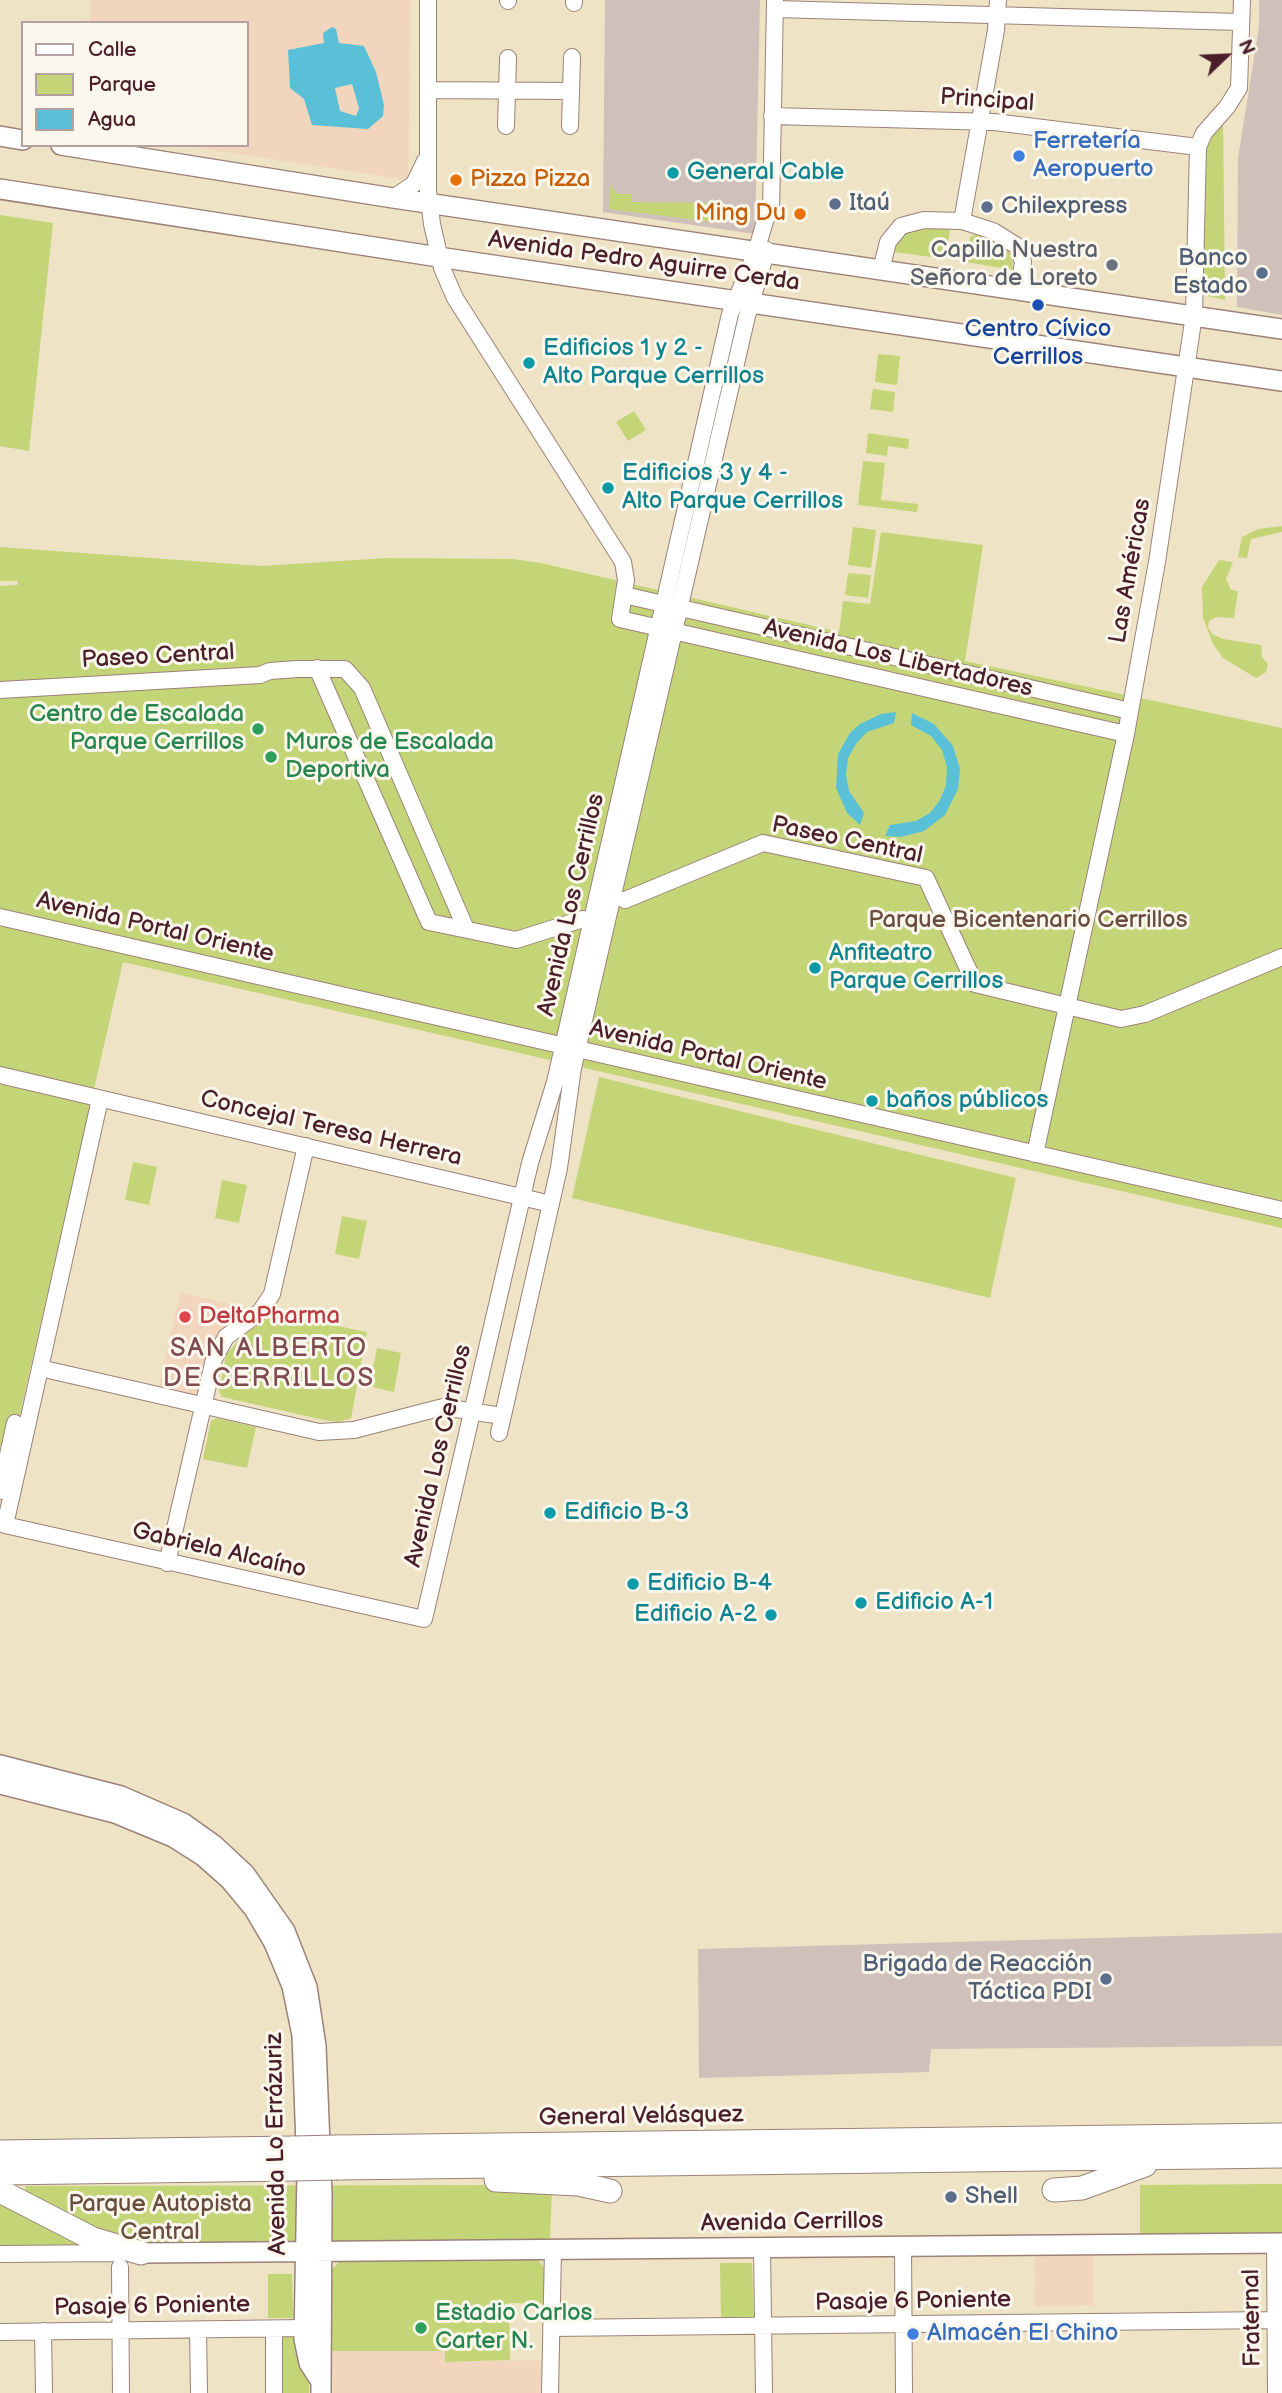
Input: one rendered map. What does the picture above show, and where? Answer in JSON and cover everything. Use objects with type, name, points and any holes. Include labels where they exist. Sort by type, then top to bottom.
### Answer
[{"type":"highway","name":"General Velásquez","points":[[0,2152],[338,2158],[1282,2135]]},
{"type":"highway","name":"General Velásquez","points":[[338,2158],[382,2168],[1282,2156]]},
{"type":"highway","points":[[1054,2190],[1082,2188],[1118,2173],[1174,2157]]},
{"type":"highway","name":"General Velásquez","points":[[0,2173],[294,2158]]},
{"type":"highway","points":[[382,2168],[468,2179],[578,2184],[610,2191]]},
{"type":"highway","points":[[0,2191],[93,2239],[141,2253]]},
{"type":"main road","points":[[0,136],[21,140]]},
{"type":"main road","name":"Avenida Pedro Aguirre Cerda","points":[[74,147],[430,204],[1282,328]]},
{"type":"main road","name":"Avenida Pedro Aguirre Cerda","points":[[0,189],[439,257],[1282,381]]},
{"type":"main road","name":"Avenida Lo Errázuriz","points":[[0,1765],[103,1791],[166,1813],[214,1844],[245,1874],[268,1904],[293,1948],[313,2016],[322,2195],[312,2250],[304,2328],[309,2363],[321,2387]]},
{"type":"main road","name":"Avenida Lo Errázuriz","points":[[0,1784],[115,1813],[154,1827],[188,1846],[216,1867],[254,1909],[282,1958],[300,2020],[312,2250]]},
{"type":"main road","name":"Avenida Cerrillos","points":[[141,2253],[1278,2243]]},
{"type":"main road","points":[[312,2250],[321,2387]]},
{"type":"street","points":[[428,0],[430,204],[439,257],[455,298],[619,553],[626,575],[624,595]]},
{"type":"street","points":[[1198,147],[1207,128],[1227,107],[1239,88],[1241,0]]},
{"type":"street","points":[[775,4],[998,7],[1241,22]]},
{"type":"street","name":"Avenida Los Cerrillos","points":[[424,1619],[522,1196],[570,1047],[742,301],[772,223],[769,204],[775,4]]},
{"type":"street","points":[[961,221],[998,7]]},
{"type":"street","points":[[570,126],[572,57]]},
{"type":"street","points":[[506,126],[508,58]]},
{"type":"street","points":[[428,90],[571,91]]},
{"type":"street","name":"Principal","points":[[772,116],[979,121],[1198,147]]},
{"type":"street","name":"Las Américas","points":[[1035,1154],[1126,734],[1157,562],[1194,315],[1198,147]]},
{"type":"street","points":[[393,198],[408,190],[419,178],[428,152]]},
{"type":"street","points":[[881,270],[888,242],[901,226],[924,220],[961,221],[993,231],[1017,246],[1023,262],[1019,289]]},
{"type":"street","name":"Avenida Los Libertadores","points":[[1126,734],[623,621],[619,616],[624,595],[673,604],[1130,711]]},
{"type":"street","points":[[317,668],[429,922],[516,940],[583,919]]},
{"type":"street","name":"Paseo Central","points":[[0,690],[260,675],[270,671],[317,668],[345,669],[362,688],[466,929]]},
{"type":"street","name":"Paseo Central","points":[[625,900],[762,843],[926,878],[975,984],[1112,1019],[1129,1019],[1282,957]]},
{"type":"street","name":"Avenida Portal Oriente","points":[[0,917],[1282,1210]]},
{"type":"street","name":"Avenida Los Cerrillos","points":[[499,1433],[559,1168],[570,1047]]},
{"type":"street","name":"Concejal Teresa Herrera","points":[[0,1075],[551,1203]]},
{"type":"street","points":[[100,1100],[40,1368],[303,1430],[335,1433],[429,1409],[473,1410],[502,1416]]},
{"type":"street","points":[[167,1563],[219,1347],[265,1306],[272,1294],[306,1146]]},
{"type":"street","name":"Gabriela Alcaíno","points":[[40,1368],[5,1525],[424,1619]]},
{"type":"street","points":[[0,1491],[15,1423]]},
{"type":"street","name":"Fraternal","points":[[1276,2393],[1278,2243]]},
{"type":"street","points":[[903,2246],[904,2393]]},
{"type":"street","points":[[762,2248],[764,2393]]},
{"type":"street","points":[[550,2393],[553,2250]]},
{"type":"street","points":[[0,2254],[141,2253]]},
{"type":"street","points":[[120,2267],[121,2393]]},
{"type":"street","name":"Pasaje 6 Poniente","points":[[551,2328],[764,2328],[1275,2320]]},
{"type":"street","name":"Pasaje 6 Poniente","points":[[0,2332],[304,2328]]},
{"type":"street","points":[[274,2329],[274,2393]]},
{"type":"street","points":[[198,2330],[199,2393]]},
{"type":"street","points":[[43,2332],[44,2393]]},
{"type":"shaded area","points":[[91,0],[411,0],[408,180],[192,147],[248,147],[248,21],[89,21]]},
{"type":"shaded area","points":[[605,0],[760,0],[755,234],[603,212]]},
{"type":"shaded area","points":[[1259,0],[1282,0],[1282,315],[1237,307],[1238,158],[1259,27]]},
{"type":"shaded area","points":[[180,1293],[248,1308],[217,1337],[200,1391],[192,1394],[159,1386]]},
{"type":"shaded area","points":[[1282,1933],[1282,2046],[931,2049],[929,2072],[699,2078],[698,1949]]},
{"type":"shaded area","points":[[1093,2253],[1093,2305],[1035,2306],[1034,2254]]},
{"type":"shaded area","points":[[332,2351],[445,2351],[445,2362],[545,2360],[545,2393],[333,2393]]},
{"type":"green space","points":[[1223,118],[1225,300],[1199,294],[1202,152]]},
{"type":"green space","points":[[610,185],[618,194],[632,194],[632,202],[721,203],[721,217],[712,219],[712,222],[609,209]]},
{"type":"green space","points":[[0,215],[53,223],[29,451],[0,446]]},
{"type":"green space","points":[[947,225],[950,230],[946,259],[894,252],[898,235],[908,227]]},
{"type":"green space","points":[[979,233],[1011,249],[1013,270],[966,262],[970,237]]},
{"type":"green space","points":[[878,354],[900,356],[897,385],[875,382]]},
{"type":"green space","points":[[873,389],[895,392],[893,412],[870,409]]},
{"type":"green space","points":[[634,411],[646,430],[628,441],[616,422]]},
{"type":"green space","points":[[868,433],[909,439],[908,449],[888,446],[887,456],[866,453]]},
{"type":"green space","points":[[863,461],[885,463],[881,500],[918,504],[917,512],[858,505]]},
{"type":"green space","points":[[1282,526],[1282,532],[1251,539],[1247,558],[1238,557],[1242,537],[1258,529]]},
{"type":"green space","points":[[853,527],[876,530],[871,568],[848,565]]},
{"type":"green space","name":"Parque Bicentenario Cerrillos","points":[[881,532],[983,545],[965,661],[1282,728],[1282,1228],[123,962],[12,1449],[0,1446],[0,586],[17,585],[18,581],[0,581],[0,547],[262,566],[386,558],[513,559],[541,563],[839,632],[843,601],[870,604]]},
{"type":"green space","points":[[1219,560],[1233,562],[1226,579],[1231,590],[1238,591],[1234,618],[1216,617],[1209,621],[1208,627],[1212,634],[1223,639],[1261,645],[1262,657],[1268,664],[1266,672],[1256,678],[1223,658],[1213,644],[1203,618],[1202,587]]},
{"type":"green space","points":[[848,573],[871,575],[868,598],[845,595]]},
{"type":"green space","points":[[599,1077],[1016,1178],[990,1298],[572,1198]]},
{"type":"green space","points":[[133,1162],[157,1167],[149,1205],[125,1200]]},
{"type":"green space","points":[[222,1180],[247,1185],[239,1223],[215,1218]]},
{"type":"green space","points":[[342,1216],[367,1221],[359,1259],[335,1254]]},
{"type":"green space","points":[[275,1313],[367,1332],[351,1418],[339,1422],[324,1420],[222,1397],[219,1391],[226,1355],[240,1338]]},
{"type":"green space","points":[[377,1348],[401,1353],[394,1392],[369,1386]]},
{"type":"green space","points":[[217,1418],[256,1427],[247,1468],[203,1459],[211,1421]]},
{"type":"green space","points":[[1282,2184],[1282,2232],[1140,2236],[1140,2185]]},
{"type":"green space","name":"Parque Autopista Central","points":[[486,2185],[552,2190],[550,2240],[137,2248],[27,2196],[25,2186]]},
{"type":"green space","name":"Parque Autopista Central","points":[[0,2200],[97,2249],[0,2249]]},
{"type":"green space","name":"Estadio Carlos Carter N.","points":[[345,2257],[535,2257],[544,2267],[547,2304],[509,2303],[510,2360],[445,2362],[445,2351],[332,2351],[332,2269]]},
{"type":"green space","points":[[720,2263],[752,2263],[754,2320],[721,2321]]},
{"type":"green space","points":[[268,2274],[292,2274],[293,2318],[268,2318]]},
{"type":"green space","points":[[298,2335],[309,2370],[309,2393],[280,2393],[279,2336]]},
{"type":"water","points":[[332,27],[336,29],[339,43],[364,46],[376,72],[384,105],[383,116],[368,129],[312,125],[304,99],[290,88],[288,50],[324,43],[323,33]],"holes":[[[352,84],[359,108],[356,116],[340,111],[335,88]]]},
{"type":"water","points":[[896,712],[894,723],[867,732],[848,758],[846,775],[849,791],[864,813],[860,825],[847,813],[836,788],[838,754],[850,733],[860,724],[881,714]]},
{"type":"water","points":[[912,713],[934,724],[953,746],[960,769],[958,789],[945,815],[924,831],[901,837],[885,836],[890,825],[916,821],[930,813],[940,800],[946,785],[947,767],[942,750],[931,736],[911,725]]},
{"type":"place","name":"Ferretería Aeropuerto","points":[[1019,156]]},
{"type":"place","name":"General Cable","points":[[673,173]]},
{"type":"place","name":"Pizza Pizza","points":[[456,180]]},
{"type":"place","name":"Itaú","points":[[835,204]]},
{"type":"place","name":"Chilexpress","points":[[987,207]]},
{"type":"place","name":"Ming Du","points":[[800,214]]},
{"type":"place","name":"Capilla Nuestra Señora de Loreto","points":[[1112,265]]},
{"type":"place","name":"Banco Estado","points":[[1262,273]]},
{"type":"place","name":"Centro Cívico Cerrillos","points":[[1038,305]]},
{"type":"place","name":"Edificios 1 y 2 - Alto Parque Cerrillos","points":[[529,363]]},
{"type":"place","name":"Edificios 3 y 4 - Alto Parque Cerrillos","points":[[608,488]]},
{"type":"place","name":"Centro de Escalada Parque Cerrillos","points":[[258,729]]},
{"type":"place","name":"Muros de Escalada Deportiva","points":[[271,757]]},
{"type":"place","name":"Anfiteatro Parque Cerrillos","points":[[815,968]]},
{"type":"place","name":"baños públicos","points":[[872,1101]]},
{"type":"place","name":"DeltaPharma","points":[[185,1317]]},
{"type":"place","name":"Edificio B-3","points":[[550,1513]]},
{"type":"place","name":"Edificio B-4","points":[[633,1584]]},
{"type":"place","name":"Edificio A-1","points":[[861,1603]]},
{"type":"place","name":"Edificio A-2","points":[[771,1615]]},
{"type":"place","name":"Brigada de Reacción Táctica PDI","points":[[1106,1979]]},
{"type":"place","name":"Shell","points":[[951,2197]]},
{"type":"place","name":"Estadio Carlos Carter N.","points":[[421,2328]]},
{"type":"place","name":"Almacén El Chino","points":[[913,2334]]},
{"type":"district","name":"SAN ALBERTO DE CERRILLOS","points":[[269,1364]]}]
